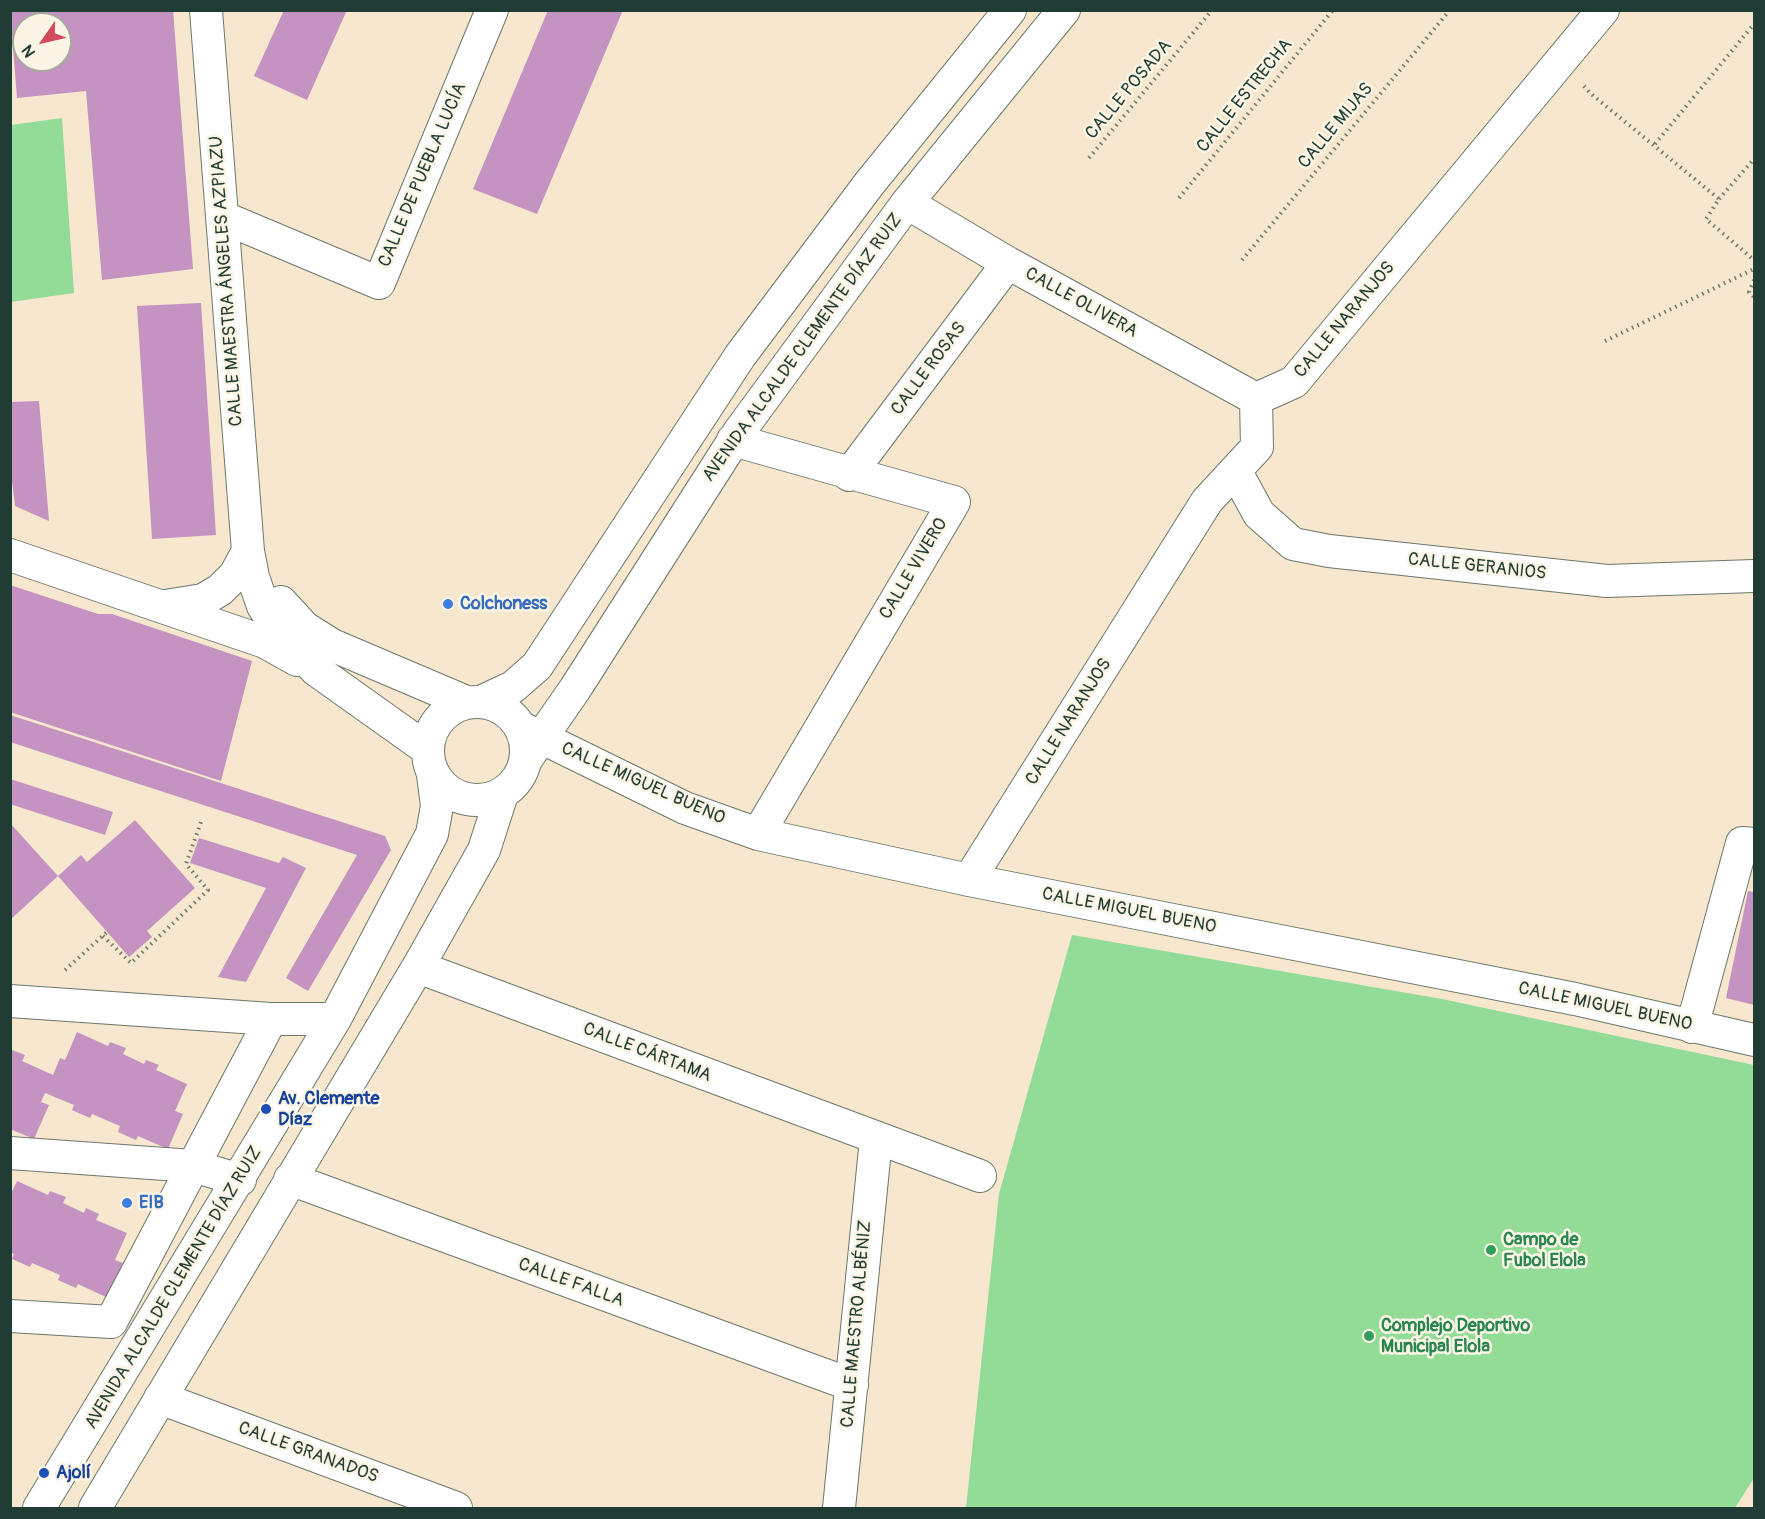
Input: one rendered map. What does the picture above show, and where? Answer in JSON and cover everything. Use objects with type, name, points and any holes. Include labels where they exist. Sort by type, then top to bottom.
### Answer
[{"type":"street","name":"CALLE MAESTRA ÁNGELES AZPIAZU","points":[[206,10],[248,551],[263,606],[279,631],[316,670],[430,762]]},
{"type":"street","name":"CALLE DE PUEBLA LUCÍA","points":[[222,217],[379,283],[492,10]]},
{"type":"street","points":[[475,702],[510,715],[529,742],[515,783],[502,794],[472,801],[457,797],[443,788],[430,762],[430,733],[438,719],[451,708],[475,702],[513,687],[537,666],[740,356],[868,184],[1010,10]]},
{"type":"street","name":"AVENIDA ALCALDE CLEMENTE DÍAZ RUIZ","points":[[529,742],[733,441],[907,203],[1064,10]]},
{"type":"street","name":"CALLE NARANJOS","points":[[969,880],[1207,501],[1257,447],[1256,399],[1294,382],[1603,10]]},
{"type":"street","name":"CALLE OLIVERA","points":[[907,203],[1008,263],[1256,399]]},
{"type":"street","name":"CALLE ROSAS","points":[[849,475],[1008,263]]},
{"type":"street","name":"CALLE VIVERO","points":[[733,441],[849,475],[954,502],[758,834]]},
{"type":"street","name":"CALLE GERANIOS","points":[[1236,472],[1259,514],[1293,544],[1320,550],[1607,581],[1755,576]]},
{"type":"street","name":"CALLE MAESTRA ÁNGELES AZPIAZU","points":[[248,551],[272,590],[305,628],[332,645],[475,702]]},
{"type":"street","points":[[162,606],[203,600],[220,590],[235,575],[248,551]]},
{"type":"street","points":[[10,555],[265,642],[316,670]]},
{"type":"street","name":"CALLE MIGUEL BUENO","points":[[529,742],[685,808],[758,834],[969,880],[1563,997],[1755,1040]]},
{"type":"street","name":"AVENIDA ALCALDE CLEMENTE DÍAZ RUIZ","points":[[39,1509],[240,1180],[335,1019],[432,834],[437,806],[430,762]]},
{"type":"street","points":[[95,1509],[418,967],[484,850],[502,794]]},
{"type":"street","points":[[1692,1026],[1742,843],[1755,844]]},
{"type":"street","name":"CALLE CÁRTAMA","points":[[418,967],[980,1176]]},
{"type":"street","points":[[10,1001],[271,1019],[335,1019]]},
{"type":"street","points":[[10,1316],[111,1322],[271,1019]]},
{"type":"street","name":"CALLE MAESTRO ALBÉNIZ","points":[[838,1509],[876,1139]]},
{"type":"street","points":[[10,1153],[193,1166],[240,1180]]},
{"type":"street","name":"CALLE FALLA","points":[[290,1179],[852,1385]]},
{"type":"street","name":"CALLE GRANADOS","points":[[160,1398],[456,1509]]},
{"type":"path","name":"CALLE POSADA","points":[[1089,158],[1212,10]]},
{"type":"path","name":"CALLE ESTRECHA","points":[[1179,198],[1333,10]]},
{"type":"path","name":"CALLE MIJAS","points":[[1242,260],[1450,10]]},
{"type":"path","points":[[1655,144],[1755,24]]},
{"type":"path","points":[[1564,56],[1590,93],[1655,144],[1719,199]]},
{"type":"path","points":[[1755,159],[1719,199],[1706,219],[1755,260]]},
{"type":"path","points":[[1605,341],[1755,269]]},
{"type":"path","points":[[1749,292],[1755,280]]},
{"type":"path","points":[[1749,292],[1755,286]]},
{"type":"path","points":[[1749,292],[1755,297]]},
{"type":"path","points":[[58,976],[105,934],[131,963],[208,890],[186,864],[201,822]]},
{"type":"green space","points":[[62,118],[74,293],[11,302],[11,125]]},
{"type":"green space","name":"Complejo Deportivo Municipal Elola","points":[[1072,935],[1442,999],[1754,1065],[1754,1478],[1735,1508],[966,1508],[999,1194]]},
{"type":"building","points":[[10,10],[173,10],[193,269],[102,280],[86,91],[17,98],[15,72],[72,72],[72,12],[12,12],[12,35]]},
{"type":"building","points":[[284,10],[347,10],[307,100],[254,76]]},
{"type":"building","points":[[548,10],[623,10],[537,214],[473,189]]},
{"type":"building","points":[[201,303],[216,535],[152,539],[137,306]]},
{"type":"building","points":[[39,401],[49,521],[15,506],[10,464],[10,402]]},
{"type":"building","points":[[10,585],[98,614],[112,614],[252,661],[221,781],[10,712]]},
{"type":"building","points":[[10,715],[385,836],[391,850],[308,991],[286,978],[357,855],[10,742]]},
{"type":"building","points":[[10,779],[113,812],[105,835],[10,804]]},
{"type":"building","points":[[135,820],[195,888],[147,931],[152,937],[129,957],[58,876],[81,855],[87,862]]},
{"type":"building","points":[[10,823],[58,876],[10,920]]},
{"type":"building","points":[[199,838],[279,863],[283,857],[306,868],[246,982],[218,977],[266,888],[190,863]]},
{"type":"building","points":[[1748,891],[1754,892],[1754,1005],[1726,998]]},
{"type":"building","points":[[77,1032],[108,1046],[110,1042],[126,1048],[123,1054],[144,1064],[146,1060],[159,1065],[156,1070],[187,1084],[175,1111],[183,1114],[168,1149],[138,1136],[136,1140],[118,1132],[120,1126],[92,1114],[90,1118],[72,1110],[74,1105],[45,1093],[41,1102],[49,1105],[34,1139],[10,1129],[12,1050],[25,1055],[22,1061],[53,1075],[60,1058],[65,1060]]},
{"type":"building","points":[[17,1181],[48,1195],[50,1191],[66,1197],[63,1203],[84,1213],[86,1208],[99,1214],[96,1220],[127,1233],[115,1260],[123,1263],[108,1298],[78,1284],[76,1288],[58,1280],[60,1275],[32,1263],[30,1267],[12,1259],[14,1254],[10,1252],[10,1196]]},
{"type":"place","name":"Colchoness","points":[[448,604]]},
{"type":"place","name":"Av. Clemente Díaz","points":[[266,1109]]},
{"type":"place","name":"EIB","points":[[127,1203]]},
{"type":"place","name":"Campo de Fubol Elola","points":[[1491,1250]]},
{"type":"place","name":"Complejo Deportivo Municipal Elola","points":[[1369,1336]]},
{"type":"place","name":"Ajolí","points":[[44,1473]]}]
